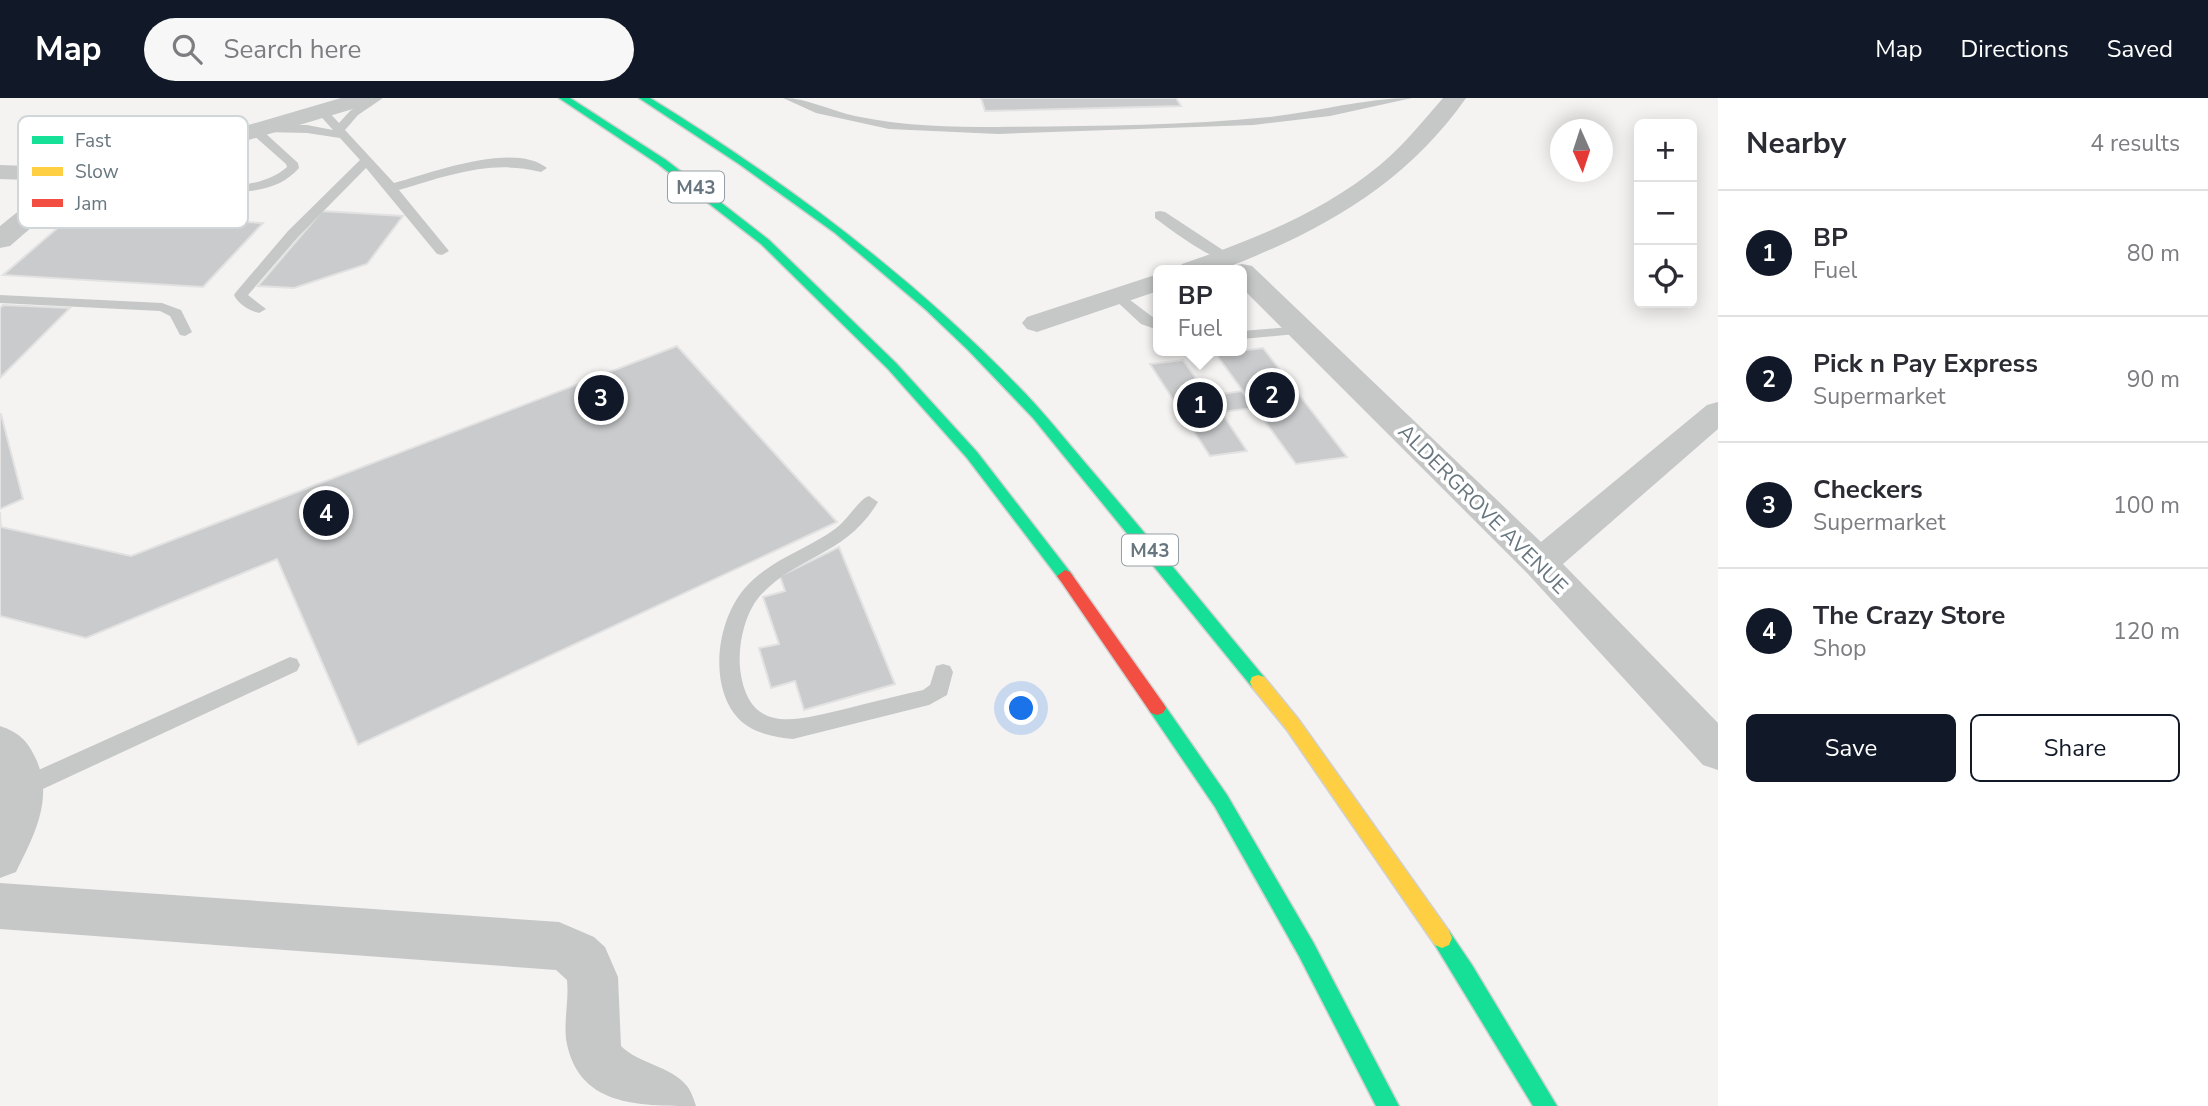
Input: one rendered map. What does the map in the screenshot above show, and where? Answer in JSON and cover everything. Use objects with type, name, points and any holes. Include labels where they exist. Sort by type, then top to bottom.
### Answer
[{"type":"main road","points":[[553,98],[570,102]]},
{"type":"main road","name":"M43","points":[[644,98],[726,148],[801,202],[927,306],[1014,389],[1110,501],[1293,725],[1465,972],[1546,1106]]},
{"type":"main road","name":"M43","points":[[570,102],[618,131],[706,194],[765,242],[892,366],[972,455],[1089,608],[1221,801],[1306,949],[1388,1106]]},
{"type":"street","points":[[248,133],[365,98]]},
{"type":"street","points":[[1240,265],[1326,214],[1390,169],[1455,98]]},
{"type":"street","points":[[0,172],[18,173]]},
{"type":"street","points":[[0,240],[18,225]]},
{"type":"street","name":"ALDERGROVE AVENUE","points":[[1247,277],[1539,563],[1718,752]]},
{"type":"street","points":[[1037,323],[1153,284]]},
{"type":"street","points":[[1539,563],[1718,412]]},
{"type":"street","points":[[0,744],[10,751],[20,769],[22,788],[20,812],[0,857]]},
{"type":"street","points":[[0,906],[566,948],[585,959],[591,968],[594,987],[592,1036],[601,1066],[614,1077],[662,1097],[669,1106]]},
{"type":"lane","points":[[343,133],[354,113],[377,98]]},
{"type":"lane","points":[[789,98],[823,113],[858,120],[919,127],[985,130],[1256,122],[1406,98]]},
{"type":"lane","points":[[322,111],[367,160],[442,251]]},
{"type":"lane","points":[[260,130],[307,128],[343,133]]},
{"type":"lane","points":[[248,186],[258,187],[288,175],[293,168],[292,163],[260,130]]},
{"type":"lane","points":[[259,309],[241,295],[293,234],[367,160]]},
{"type":"lane","points":[[391,188],[498,162],[524,162],[541,168]]},
{"type":"lane","points":[[1160,215],[1234,265]]},
{"type":"lane","points":[[1118,295],[1146,321],[1153,324]]},
{"type":"lane","points":[[0,299],[162,307],[176,313],[185,332]]},
{"type":"lane","points":[[1247,335],[1301,330]]},
{"type":"lane","points":[[869,502],[857,521],[839,535],[780,568],[751,594],[731,634],[728,668],[739,706],[754,720],[773,728],[793,730],[929,697],[940,689],[943,672]]},
{"type":"lane","points":[[22,788],[290,665]]},
{"type":"building","points":[[981,98],[1176,98],[1181,106],[985,111]]},
{"type":"building","points":[[322,211],[403,216],[367,264],[294,288],[258,286]]},
{"type":"building","points":[[248,222],[263,223],[203,287],[3,275],[57,228],[248,228]]},
{"type":"building","points":[[3,305],[70,308],[0,378],[0,308]]},
{"type":"building","points":[[677,346],[837,522],[358,745],[277,559],[86,638],[0,616],[0,512],[1,527],[131,556]]},
{"type":"building","points":[[1263,348],[1347,457],[1296,464],[1217,356],[1247,356],[1247,350]]},
{"type":"building","points":[[1183,360],[1208,396],[1242,391],[1254,408],[1221,412],[1247,451],[1210,456],[1150,364]]},
{"type":"building","points":[[0,414],[23,499],[0,509]]},
{"type":"building","points":[[839,547],[895,684],[804,710],[795,681],[771,688],[759,648],[779,644],[763,597],[785,591],[780,576]]},
{"type":"traffic: fast","points":[[564,98],[662,162],[765,242],[892,366],[972,455],[1065,576]]},
{"type":"traffic: fast","points":[[644,98],[743,162],[838,231],[884,268],[972,347],[1037,415],[1258,682]]},
{"type":"traffic: fast","points":[[1157,708],[1221,801],[1306,949],[1388,1106]]},
{"type":"traffic: fast","points":[[1442,938],[1546,1106]]},
{"type":"traffic: slow","points":[[1258,682],[1293,725],[1442,938]]},
{"type":"traffic: jam","points":[[1065,576],[1157,708]]},
{"type":"place","name":"Pick n Pay Express","points":[[1272,395]]},
{"type":"place","name":"Checkers","points":[[601,398]]},
{"type":"place","name":"BP","points":[[1200,405]]},
{"type":"place","name":"The Crazy Store","points":[[326,513]]}]
